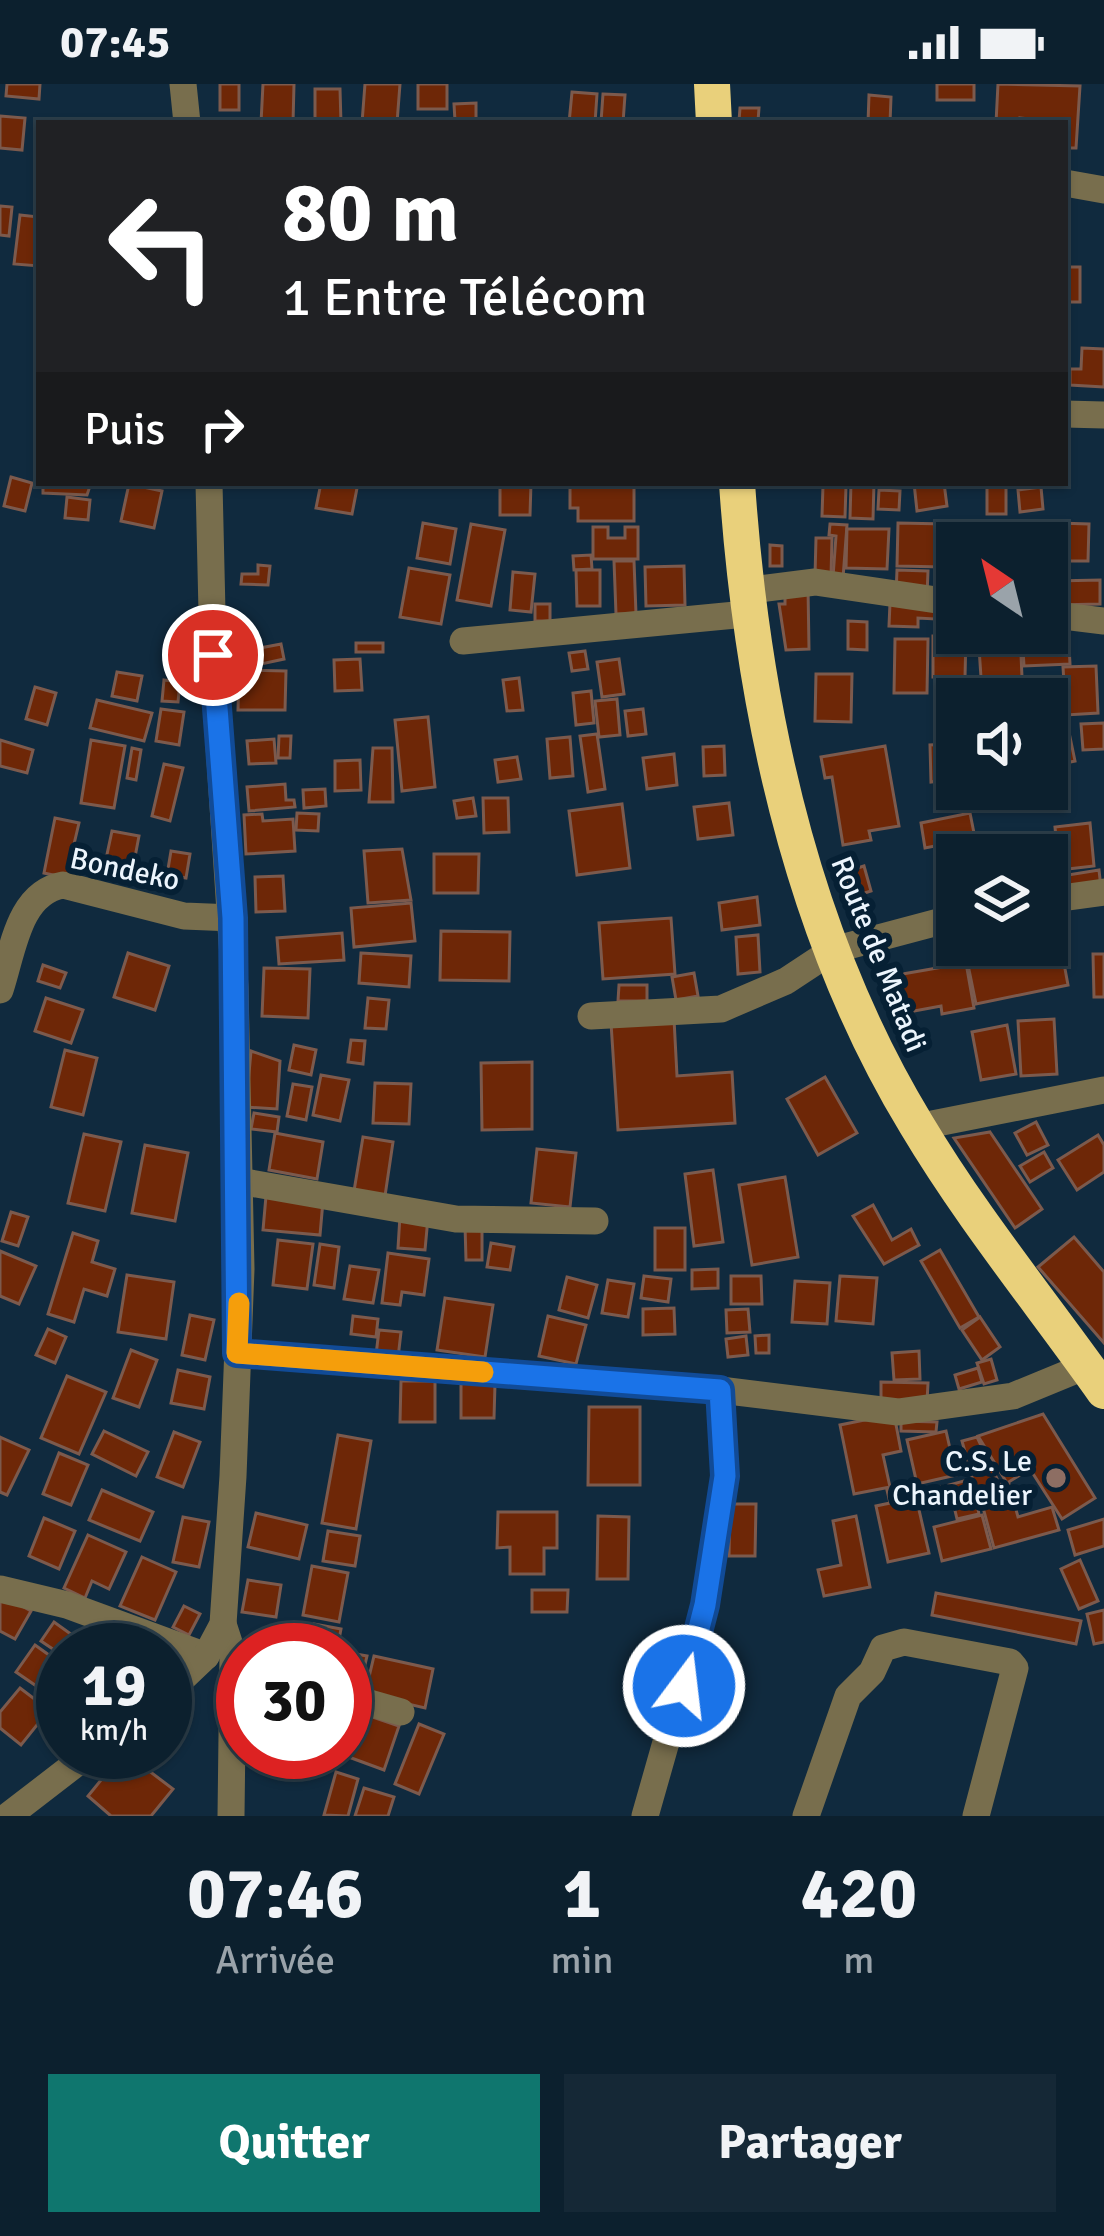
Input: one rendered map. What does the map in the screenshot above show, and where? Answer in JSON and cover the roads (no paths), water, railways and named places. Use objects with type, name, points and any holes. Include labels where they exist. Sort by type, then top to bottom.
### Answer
[{"type":"highway","points":[[712,84],[714,120]]},
{"type":"highway","name":"Route de Matadi","points":[[737,486],[745,603],[792,828],[832,950],[917,1127],[1002,1257],[1095,1379]]},
{"type":"street","points":[[184,84],[187,120]]},
{"type":"street","points":[[1068,184],[1104,190]]},
{"type":"street","points":[[1068,414],[1104,415]]},
{"type":"street","points":[[209,486],[213,655],[233,918],[239,1181],[237,1353],[223,1623]]},
{"type":"street","points":[[463,640],[745,603],[814,582],[936,600]]},
{"type":"street","points":[[1068,617],[1104,621]]},
{"type":"street","name":"Bondeko","points":[[0,990],[32,898],[45,888],[63,885],[184,916],[233,918]]},
{"type":"street","points":[[1068,897],[1104,892]]},
{"type":"street","points":[[591,1016],[721,1009],[786,981],[832,950],[936,922]]},
{"type":"street","points":[[917,1127],[1104,1090]]},
{"type":"street","points":[[239,1181],[456,1219],[595,1221]]},
{"type":"street","points":[[237,1353],[720,1390],[811,1404],[938,1409],[1095,1379]]},
{"type":"street","points":[[645,1816],[705,1605],[725,1476],[720,1390]]},
{"type":"street","points":[[0,1589],[68,1605],[206,1656]]},
{"type":"street","points":[[192,1669],[216,1637]]},
{"type":"street","points":[[806,1816],[848,1696],[872,1672],[883,1648],[904,1642],[1010,1662],[1015,1668],[976,1816]]},
{"type":"street","points":[[372,1704],[401,1712]]},
{"type":"street","points":[[8,1816],[56,1779]]},
{"type":"street","points":[[231,1816],[233,1779]]},
{"type":"place","name":"C.S. Le Chandelier","points":[[1056,1478]]}]
